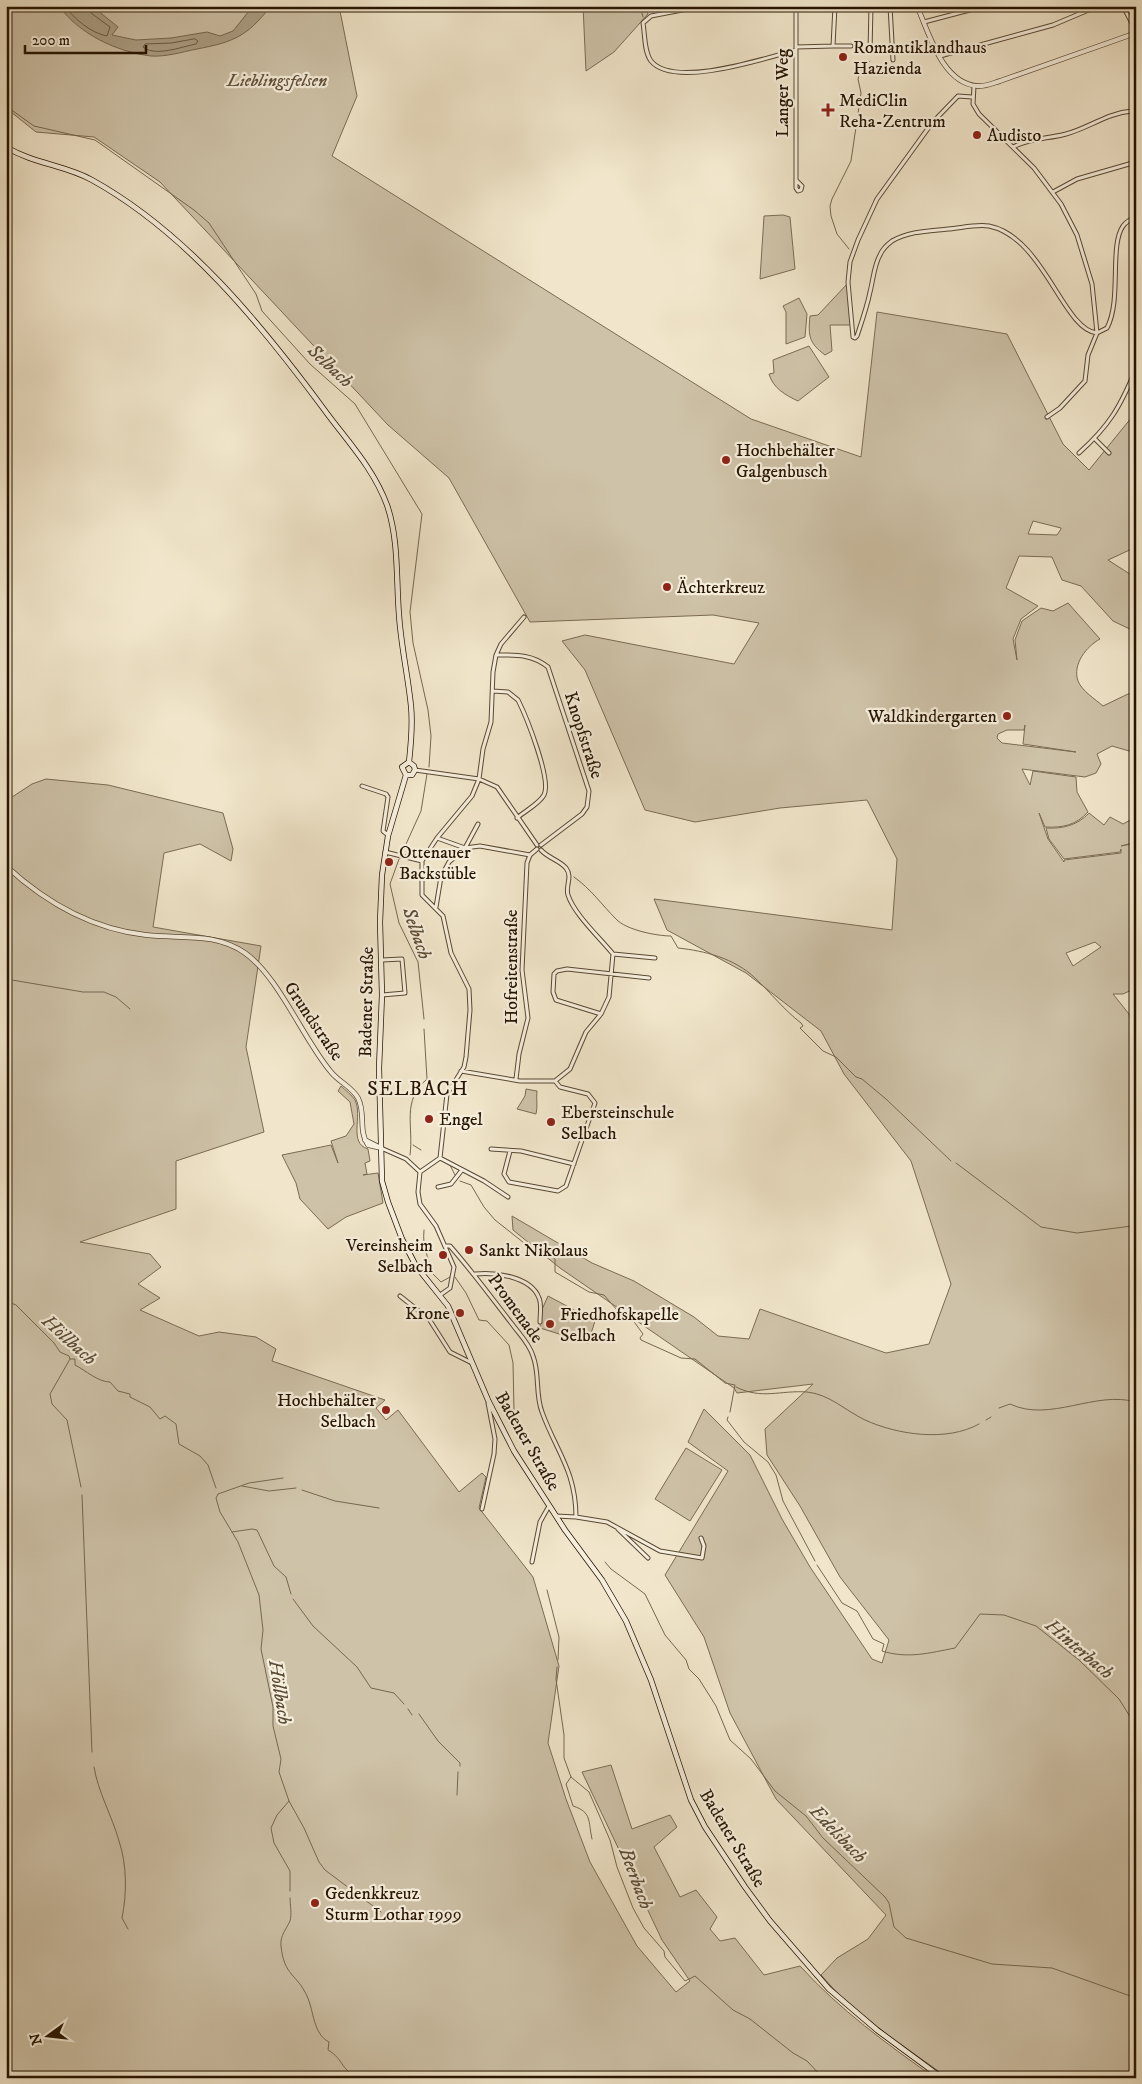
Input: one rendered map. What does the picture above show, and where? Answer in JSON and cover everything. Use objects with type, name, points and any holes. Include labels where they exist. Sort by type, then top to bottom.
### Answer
[{"type":"main road","points":[[6,148],[29,160],[92,180],[128,204],[190,251],[212,273],[296,370],[372,472],[387,505],[393,527],[399,616],[411,707],[409,762]]},
{"type":"main road","points":[[409,762],[413,764],[415,770],[412,775],[406,775],[402,767],[409,762]]},
{"type":"main road","name":"Badener Straße","points":[[406,775],[388,836],[381,892],[382,995],[379,1068],[382,1181],[402,1239],[416,1266],[448,1306],[488,1400],[514,1451],[549,1506],[602,1580],[638,1646],[688,1792],[705,1827],[770,1921],[829,1989],[892,2042],[942,2078]]},
{"type":"street","points":[[194,6],[196,9],[212,6]]},
{"type":"street","points":[[703,6],[651,16],[643,23],[651,60],[666,70],[690,72],[727,67],[796,48],[851,46]]},
{"type":"street","name":"Langer Weg","points":[[796,6],[798,80],[796,180]]},
{"type":"street","points":[[834,46],[835,6]]},
{"type":"street","points":[[870,52],[871,6]]},
{"type":"street","points":[[890,6],[893,60]]},
{"type":"street","points":[[918,6],[947,68],[955,76],[974,86],[994,83],[1136,32],[1123,6]]},
{"type":"street","points":[[924,22],[985,6]]},
{"type":"street","points":[[940,56],[1054,25],[1098,6]]},
{"type":"street","points":[[974,86],[972,97],[979,114],[1013,147],[1053,192],[1068,216],[1084,255],[1092,284],[1096,333],[1088,355],[1085,381],[1060,408],[1047,417]]},
{"type":"street","points":[[972,97],[954,98],[942,111],[874,206],[850,262],[849,299],[853,337],[857,336],[878,258],[889,244],[916,232],[980,226],[1001,231],[1030,253],[1045,270],[1073,316],[1088,331],[1096,333],[1107,328],[1112,312],[1117,249],[1122,227],[1136,216]]},
{"type":"street","points":[[1013,147],[1026,141],[1066,134],[1107,116],[1132,111],[1136,123]]},
{"type":"street","points":[[1053,192],[1077,178],[1136,162]]},
{"type":"street","points":[[1079,453],[1095,439],[1120,406],[1136,369]]},
{"type":"street","points":[[1095,439],[1109,453]]},
{"type":"street","points":[[440,1295],[450,1288],[454,1267],[436,1226],[420,1204],[418,1192],[420,1172],[440,1158],[448,1094],[461,1072],[466,1057],[469,990],[452,953],[443,916],[422,895],[422,861],[437,838],[472,796],[479,779],[483,749],[491,722],[496,655],[501,644],[524,617]]},
{"type":"street","name":"Knopfstraße","points":[[496,655],[528,656],[538,659],[548,667],[589,792],[587,807],[582,814],[539,847]]},
{"type":"street","points":[[493,691],[508,692],[518,700],[546,780],[544,794],[541,799],[517,818]]},
{"type":"street","points":[[415,770],[479,779],[496,787],[539,847],[548,857],[566,868],[570,876],[568,894],[580,914],[614,954],[610,996],[602,1014],[586,1032],[570,1069],[555,1081],[527,1082],[461,1072]]},
{"type":"street","points":[[362,786],[386,794],[388,797],[383,831],[388,836]]},
{"type":"street","points":[[436,908],[441,877],[449,862],[465,848],[478,824]]},
{"type":"street","points":[[437,838],[465,848],[480,846],[530,855],[539,847]]},
{"type":"street","points":[[385,852],[422,861]]},
{"type":"street","name":"Hofreitenstraße","points":[[516,1079],[519,1054],[528,1018],[522,970],[527,863],[530,855]]},
{"type":"street","name":"Grundstraße","points":[[6,866],[40,894],[90,921],[145,935],[213,939],[246,953],[261,969],[331,1073],[358,1097],[363,1112],[365,1140],[370,1146],[381,1148],[406,1159],[420,1172]]},
{"type":"street","points":[[614,954],[655,958]]},
{"type":"street","points":[[382,960],[402,959],[405,993],[382,995]]},
{"type":"street","points":[[602,1014],[556,1000],[553,992],[554,974],[557,971],[567,969],[649,978]]},
{"type":"street","points":[[510,1151],[504,1174],[509,1182],[561,1190],[566,1186],[595,1103],[588,1094],[556,1086],[555,1081]]},
{"type":"street","points":[[491,1149],[520,1152],[574,1164]]},
{"type":"street","points":[[440,1158],[484,1181],[508,1197]]},
{"type":"street","points":[[438,1187],[451,1184],[462,1170]]},
{"type":"street","name":"Promenade","points":[[446,1246],[450,1246],[475,1274],[526,1341],[538,1370],[538,1399],[541,1412],[570,1476],[576,1502],[576,1517]]},
{"type":"street","points":[[475,1274],[485,1273],[510,1277],[524,1282],[534,1289],[541,1306],[540,1322]]},
{"type":"street","points":[[400,1296],[430,1319],[450,1352],[472,1363]]},
{"type":"street","points":[[482,1509],[494,1454],[495,1439],[488,1400]]},
{"type":"street","points":[[532,1562],[540,1522],[549,1506]]},
{"type":"street","points":[[556,1516],[576,1517],[614,1525],[660,1551],[702,1558],[704,1546],[701,1538]]},
{"type":"street","points":[[614,1525],[648,1558]]},
{"type":"green space","name":"Lieblingsfelsen","points":[[6,6],[177,6],[177,12],[209,6],[339,6],[357,96],[332,156],[751,419],[861,457],[877,312],[1007,334],[1063,444],[1089,470],[1136,412],[1134,492],[1136,547],[1108,560],[1136,578],[1136,632],[1113,621],[1081,586],[1062,580],[1052,557],[1019,556],[1006,588],[1038,606],[1021,619],[1013,639],[1017,660],[1015,640],[1022,621],[1041,608],[1053,611],[1068,603],[1100,639],[1090,646],[1079,662],[1077,675],[1082,688],[1103,706],[1128,694],[1136,693],[1136,753],[1112,746],[1097,754],[1101,764],[1096,773],[1085,777],[1022,769],[1030,785],[1033,771],[1076,777],[1077,792],[1088,812],[1074,823],[1052,827],[1045,827],[1039,813],[1048,839],[1064,862],[1064,860],[1121,853],[1121,849],[1120,852],[1064,859],[1049,839],[1046,828],[1058,828],[1070,825],[1080,821],[1089,813],[1104,825],[1110,817],[1123,824],[1136,817],[1136,842],[1121,846],[1136,843],[1136,988],[1123,994],[1113,994],[1129,1014],[1136,1036],[1136,2078],[948,2078],[885,2033],[842,1998],[821,1975],[837,1958],[868,1939],[886,1915],[776,1799],[730,1713],[704,1637],[665,1575],[728,1471],[688,1442],[704,1409],[750,1455],[782,1519],[810,1567],[872,1659],[882,1663],[889,1640],[840,1577],[800,1506],[767,1455],[765,1429],[813,1384],[737,1393],[734,1388],[560,1268],[513,1230],[512,1216],[592,1263],[634,1281],[694,1317],[718,1336],[749,1339],[760,1309],[886,1353],[929,1344],[951,1284],[911,1161],[844,1074],[821,1031],[746,973],[667,930],[654,899],[892,930],[897,859],[867,800],[780,808],[695,822],[645,810],[585,670],[562,641],[585,635],[734,664],[759,623],[713,615],[530,622],[449,478],[388,425],[160,182],[94,137],[36,132],[6,108]],"holes":[[[1033,521],[1061,528],[1061,529],[1057,535],[1028,534]],[[1025,725],[1023,744],[1076,752],[1002,743],[997,738],[998,734],[1007,730],[1024,730]],[[1095,942],[1101,947],[1073,966],[1066,953]]]},
{"type":"green space","points":[[583,6],[646,6],[648,14],[614,52],[586,71]]},
{"type":"green space","points":[[783,215],[790,217],[795,269],[760,279],[764,216]]},
{"type":"green space","points":[[848,283],[851,325],[830,325],[832,351],[825,355],[816,347],[811,338],[809,329],[810,316],[818,315]]},
{"type":"green space","points":[[799,298],[807,314],[805,337],[786,344],[786,312],[783,306]]},
{"type":"green space","points":[[809,346],[829,377],[798,401],[780,390],[773,383],[769,374],[774,373],[773,360]]},
{"type":"green space","points":[[46,779],[108,785],[223,813],[233,849],[231,861],[200,844],[164,853],[153,927],[261,946],[246,1047],[264,1132],[176,1161],[176,1209],[80,1242],[150,1254],[161,1267],[138,1284],[160,1298],[140,1310],[199,1336],[219,1332],[256,1337],[276,1349],[272,1361],[385,1400],[376,1408],[386,1420],[398,1410],[459,1492],[482,1473],[486,1477],[479,1508],[533,1577],[559,1666],[548,1743],[566,1799],[590,1862],[637,1946],[676,1992],[690,1981],[662,1940],[582,1772],[611,1765],[632,1829],[670,1815],[677,1827],[654,1847],[680,1897],[696,1890],[717,1917],[710,1929],[720,1941],[735,1938],[764,1975],[800,1966],[848,2012],[935,2078],[6,2078],[6,801],[32,784]]},
{"type":"green space","points":[[341,1086],[355,1100],[358,1114],[357,1135],[362,1146],[368,1149],[370,1161],[365,1163],[367,1174],[363,1175],[378,1173],[383,1203],[346,1217],[328,1229],[300,1199],[296,1183],[282,1155],[331,1145],[338,1163],[331,1141],[346,1136],[354,1124],[350,1102],[338,1091]]},
{"type":"green space","points":[[526,1089],[537,1091],[536,1114],[517,1109],[525,1096]]},
{"type":"green space","points":[[548,1296],[595,1321],[588,1343],[540,1328],[540,1314]]},
{"type":"green space","points":[[686,1448],[722,1470],[690,1521],[655,1499]]},
{"type":"water","points":[[59,6],[92,6],[118,27],[112,35],[136,40],[171,38],[207,32],[220,36],[233,31],[253,6],[271,6],[249,29],[231,40],[174,54],[151,56],[112,46],[100,40],[77,25]]},
{"type":"waterway","points":[[640,6],[643,17]]},
{"type":"waterway","points":[[849,249],[837,234],[830,206],[851,161],[861,93],[858,79],[860,72],[870,61]]},
{"type":"waterway","name":"Selbach","points":[[6,106],[34,126],[95,140],[194,210],[209,223],[256,294],[262,311],[310,364],[355,404],[422,514],[410,612],[413,643],[428,710],[431,736],[429,767]]},
{"type":"waterway","name":"Selbach","points":[[402,853],[421,811],[427,774]]},
{"type":"waterway","name":"Selbach","points":[[399,859],[390,884],[399,923],[418,962],[424,1019]]},
{"type":"waterway","points":[[574,877],[621,923],[650,934],[671,936],[678,948],[719,957],[747,971],[801,1023],[803,1026],[800,1028],[823,1051],[836,1057],[856,1077],[862,1079],[886,1099],[951,1161]]},
{"type":"waterway","points":[[6,979],[83,992],[104,992],[116,997],[130,1009]]},
{"type":"waterway","name":"Selbach","points":[[410,1155],[411,1105],[419,1087],[427,1079],[424,1029]]},
{"type":"waterway","name":"Hinterbach","points":[[413,1145],[421,1150]]},
{"type":"waterway","points":[[956,1163],[1041,1227],[1077,1233],[1132,1226]]},
{"type":"waterway","name":"Hinterbach","points":[[450,1165],[455,1175]]},
{"type":"waterway","name":"Hinterbach","points":[[460,1181],[471,1185],[484,1207],[495,1220],[533,1250],[540,1248],[555,1259],[555,1272],[589,1292],[604,1295],[617,1310],[632,1319],[643,1334],[640,1338],[641,1340],[681,1358],[695,1359],[725,1383],[735,1385],[730,1412]]},
{"type":"waterway","name":"Selbach","points":[[424,1230],[424,1243],[431,1272],[441,1282],[450,1277]]},
{"type":"waterway","name":"Selbach","points":[[455,1277],[466,1293],[479,1320],[487,1321],[509,1345],[513,1363],[514,1410]]},
{"type":"waterway","name":"Höllbach","points":[[6,1301],[16,1305],[54,1343],[60,1352],[69,1356],[70,1359],[75,1359],[75,1365],[96,1378],[110,1382],[118,1391],[130,1394],[130,1397],[150,1407],[160,1419],[165,1416],[176,1424],[179,1444],[200,1456],[208,1465],[216,1488]]},
{"type":"waterway","points":[[70,1359],[50,1394],[52,1404],[67,1420],[81,1487]]},
{"type":"waterway","points":[[736,1387],[745,1391],[763,1394],[815,1393],[830,1399],[865,1420],[907,1433],[938,1435],[966,1430],[979,1424]]},
{"type":"waterway","points":[[999,1408],[1010,1404],[1025,1409],[1041,1410],[1105,1400],[1120,1399],[1136,1402]]},
{"type":"waterway","name":"Hinterbach","points":[[728,1417],[727,1420],[744,1442],[768,1462],[776,1475],[783,1501],[815,1561]]},
{"type":"waterway","points":[[986,1420],[991,1417]]},
{"type":"waterway","name":"Höllbach","points":[[283,1478],[249,1483],[218,1494],[216,1498],[220,1512],[238,1542],[259,1595],[263,1630],[261,1649],[273,1707],[273,1726],[281,1759],[279,1772],[289,1801],[277,1815],[271,1828],[274,1843],[290,1871],[290,1891]]},
{"type":"waterway","points":[[242,1486],[269,1491],[296,1488]]},
{"type":"waterway","points":[[302,1490],[335,1501],[379,1508]]},
{"type":"waterway","points":[[82,1495],[92,1752]]},
{"type":"waterway","points":[[232,1532],[257,1530],[274,1566],[286,1577],[291,1594]]},
{"type":"waterway","name":"Edelsbach","points":[[605,1562],[611,1569],[645,1594],[665,1635],[686,1660],[689,1669],[699,1679],[716,1706],[730,1740],[751,1759],[775,1791],[806,1816],[823,1838],[885,1897],[889,1903],[894,1927],[906,1938],[992,1964],[1052,1968],[1136,1998]]},
{"type":"waterway","name":"Hinterbach","points":[[817,1565],[842,1603],[857,1611],[873,1639],[884,1644],[882,1651],[910,1655],[955,1648],[980,1614],[1004,1615],[1036,1626],[1079,1660],[1119,1699],[1136,1726]]},
{"type":"waterway","name":"Beerbach","points":[[547,1590],[559,1637],[558,1660]]},
{"type":"waterway","points":[[293,1599],[313,1626],[357,1667],[371,1688],[394,1693],[404,1704]]},
{"type":"waterway","name":"Beerbach","points":[[557,1667],[556,1679],[564,1735],[564,1758],[571,1777],[589,1792],[610,1840],[617,1867],[633,1908],[644,1928],[664,1951],[665,1957],[685,1981],[695,1976],[733,2010],[750,2019],[793,2053],[807,2061],[823,2078]]},
{"type":"waterway","points":[[408,1709],[412,1715]]},
{"type":"waterway","points":[[419,1714],[438,1741],[460,1763],[460,1766]]},
{"type":"waterway","points":[[94,1767],[122,1850],[125,1879],[125,1899],[122,1918],[128,1929]]},
{"type":"waterway","points":[[457,1795],[458,1772]]},
{"type":"waterway","points":[[571,1777],[566,1784],[573,1806],[586,1814],[592,1839]]},
{"type":"waterway","points":[[289,1801],[304,1828],[319,1862],[325,1870],[381,1912]]},
{"type":"waterway","name":"Höllbach","points":[[290,1898],[291,1919],[281,1942],[285,1963],[307,1996],[317,2028],[320,2034],[329,2042],[328,2050],[337,2057],[349,2072],[360,2078]]},
{"type":"place","name":"Romantiklandhaus Hazienda","points":[[843,57]]},
{"type":"place","name":"MediClin Reha-Zentrum","points":[[828,110]]},
{"type":"place","name":"Audisto","points":[[977,135]]},
{"type":"place","name":"Hochbehälter Galgenbusch","points":[[726,460]]},
{"type":"place","name":"Ächterkreuz","points":[[667,587]]},
{"type":"place","name":"Waldkindergarten","points":[[1007,716]]},
{"type":"place","name":"Ottenauer Backstüble","points":[[389,862]]},
{"type":"place","name":"Engel","points":[[429,1119]]},
{"type":"place","name":"Ebersteinschule Selbach","points":[[551,1122]]},
{"type":"place","name":"Sankt Nikolaus","points":[[469,1250]]},
{"type":"place","name":"Vereinsheim Selbach","points":[[443,1255]]},
{"type":"place","name":"Krone","points":[[460,1313]]},
{"type":"place","name":"Friedhofskapelle Selbach","points":[[550,1324]]},
{"type":"place","name":"Hochbehälter Selbach","points":[[386,1410]]},
{"type":"place","name":"Gedenkkreuz Sturm Lothar 1999","points":[[315,1903]]},
{"type":"district","name":"SELBACH","points":[[418,1088]]}]
